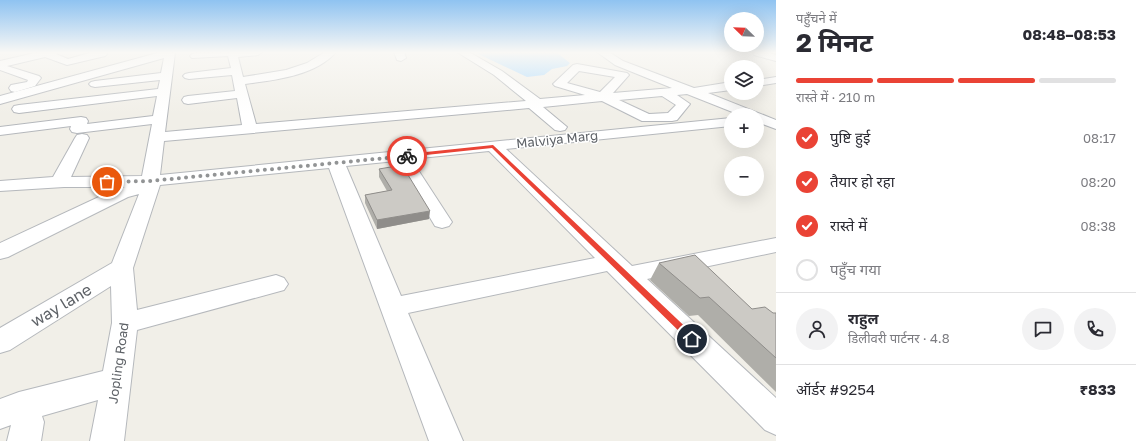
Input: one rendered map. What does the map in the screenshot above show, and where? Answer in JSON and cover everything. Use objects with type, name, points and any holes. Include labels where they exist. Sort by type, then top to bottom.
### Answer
[{"type":"street","points":[[0,92],[31,84],[35,78],[18,73]]},
{"type":"street","points":[[0,100],[99,73]]},
{"type":"street","name":"Jopling Road","points":[[107,441],[125,323],[122,268],[151,183],[167,73]]},
{"type":"street","points":[[237,73],[250,130]]},
{"type":"street","points":[[189,76],[238,76],[269,78],[293,73]]},
{"type":"street","points":[[497,73],[560,127]]},
{"type":"street","points":[[571,73],[559,84],[603,98],[646,118],[672,117],[684,104],[664,92]]},
{"type":"street","points":[[603,98],[623,75],[609,73]]},
{"type":"street","points":[[644,73],[734,108]]},
{"type":"street","points":[[764,82],[776,80]]},
{"type":"street","points":[[60,88],[166,84]]},
{"type":"street","points":[[18,109],[166,84]]},
{"type":"street","points":[[0,131],[81,121],[77,129],[159,128],[250,130],[724,87]]},
{"type":"street","points":[[188,100],[242,94]]},
{"type":"street","points":[[764,120],[776,125]]},
{"type":"street","name":"Malviya Marg","points":[[0,186],[59,183],[151,183],[724,123]]},
{"type":"street","points":[[59,183],[82,138]]},
{"type":"street","points":[[493,146],[776,419]]},
{"type":"street","points":[[401,156],[442,222]]},
{"type":"street","points":[[336,163],[446,441]]},
{"type":"street","points":[[0,252],[122,193],[151,183]]},
{"type":"street","points":[[392,307],[776,245]]},
{"type":"street","name":"way lane","points":[[0,342],[122,268]]},
{"type":"street","points":[[125,323],[276,284]]},
{"type":"street","points":[[10,411],[115,382]]},
{"type":"street","points":[[10,411],[28,422],[24,441]]},
{"type":"water","points":[[518,73],[547,73],[544,75],[527,77]]},
{"type":"building","points":[[402,165],[430,211],[377,220],[365,195],[392,190],[379,169]]},
{"type":"building","points":[[695,255],[752,309],[765,307],[773,313],[776,313],[776,358],[709,297],[700,298],[659,263]]},
{"type":"way so far","points":[[107,182],[150,181],[407,156]]},
{"type":"route","points":[[407,156],[493,146],[692,339]]}]
